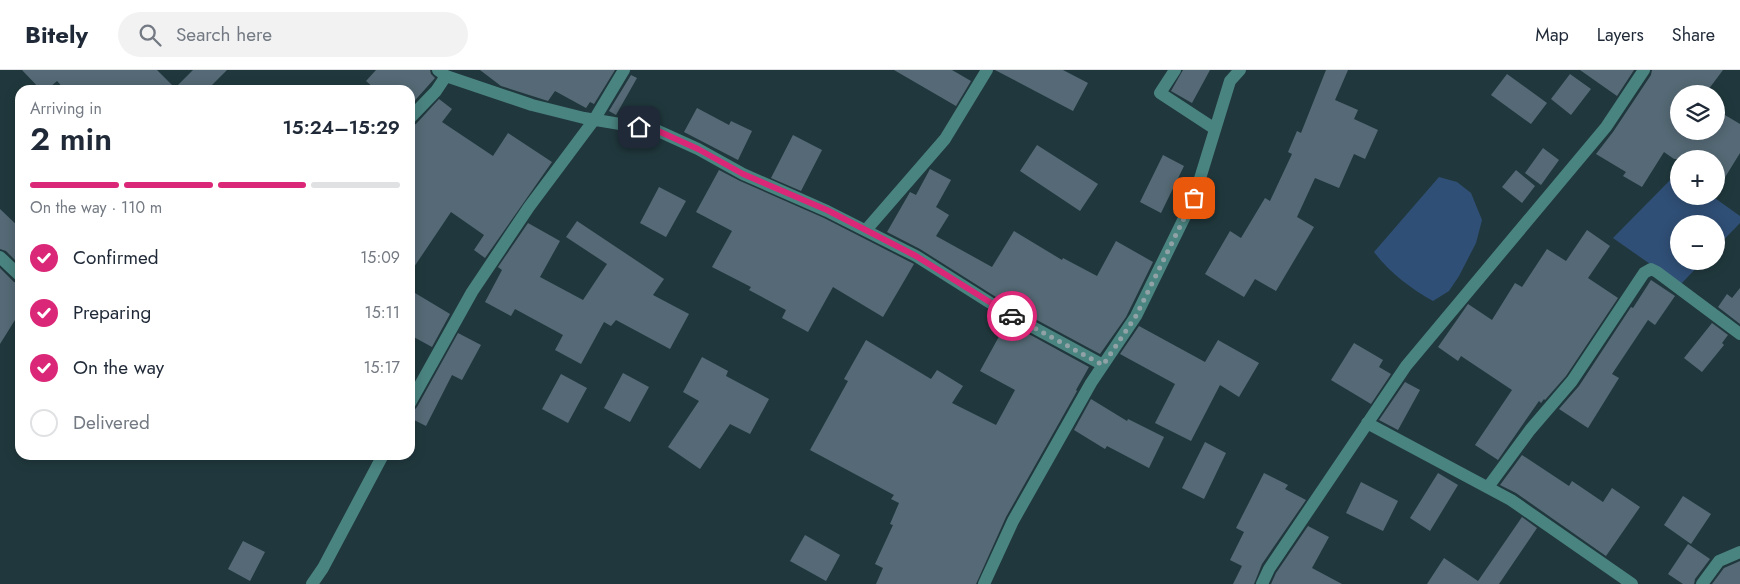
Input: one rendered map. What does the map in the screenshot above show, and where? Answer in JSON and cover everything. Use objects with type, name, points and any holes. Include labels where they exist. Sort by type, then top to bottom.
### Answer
[{"type":"street","points":[[415,394],[472,292],[529,207],[594,120],[624,70]]},
{"type":"street","points":[[866,230],[946,139],[987,70]]},
{"type":"street","points":[[1174,70],[1160,93],[1215,129]]},
{"type":"street","points":[[984,584],[1013,521],[1091,383],[1136,316],[1194,198],[1230,81],[1240,70]]},
{"type":"street","points":[[1262,584],[1270,569],[1406,366],[1606,127],[1644,70]]},
{"type":"street","points":[[415,113],[436,91],[442,73],[532,105],[594,120],[656,130],[698,149],[743,174],[827,210],[916,256],[1002,311],[1103,365]]},
{"type":"street","points":[[0,257],[15,271]]},
{"type":"street","points":[[1488,487],[1530,430],[1572,382],[1644,273],[1651,269],[1657,272],[1740,334]]},
{"type":"street","points":[[1367,423],[1511,500],[1632,584]]},
{"type":"street","points":[[312,584],[323,568],[380,460]]},
{"type":"street","points":[[1702,584],[1719,561],[1740,552]]},
{"type":"water","points":[[1439,177],[1457,182],[1471,193],[1482,220],[1476,243],[1459,276],[1449,291],[1433,301],[1401,280],[1374,252]]},
{"type":"water","points":[[1670,180],[1670,205],[1725,205],[1740,216],[1740,223],[1725,239],[1725,215],[1670,215],[1670,270],[1694,270],[1680,285],[1613,238]]},
{"type":"building","points":[[22,70],[157,70],[172,85],[61,85],[57,81],[53,85],[36,85]]},
{"type":"building","points":[[193,70],[227,70],[212,85],[178,85]]},
{"type":"building","points":[[376,70],[430,70],[435,78],[415,100],[415,85],[370,85],[366,81]]},
{"type":"building","points":[[480,70],[615,70],[594,104],[590,102],[586,108],[555,91],[548,101],[501,86]]},
{"type":"building","points":[[894,70],[952,70],[971,81],[956,106]]},
{"type":"building","points":[[995,70],[1063,70],[1088,83],[1073,111]]},
{"type":"building","points":[[1183,70],[1210,70],[1192,103],[1171,91]]},
{"type":"building","points":[[1326,70],[1348,70],[1335,100],[1358,110],[1354,119],[1378,130],[1365,159],[1354,154],[1339,188],[1315,178],[1297,217],[1314,227],[1276,291],[1255,279],[1244,297],[1205,274],[1230,231],[1241,238],[1265,198],[1270,201],[1292,154],[1288,152],[1297,131],[1301,133]]},
{"type":"building","points":[[1580,70],[1634,70],[1617,96]]},
{"type":"building","points":[[1652,70],[1723,70],[1712,85],[1670,85],[1670,140],[1725,140],[1725,115],[1740,124],[1740,153],[1725,177],[1725,150],[1670,150],[1670,156],[1664,152],[1642,187],[1623,176],[1626,172],[1596,154],[1651,75]]},
{"type":"building","points":[[1507,74],[1547,103],[1531,124],[1491,95]]},
{"type":"building","points":[[1570,74],[1591,89],[1571,115],[1551,99]]},
{"type":"building","points":[[631,75],[637,78],[616,115],[609,111]]},
{"type":"building","points":[[439,99],[452,109],[442,122],[493,156],[508,133],[552,162],[485,258],[474,250],[484,235],[451,212],[415,266],[416,124]]},
{"type":"building","points":[[697,108],[729,125],[731,121],[752,131],[738,160],[684,132]]},
{"type":"building","points":[[793,135],[822,150],[801,191],[771,178]]},
{"type":"building","points":[[1037,145],[1098,184],[1080,211],[1020,171]]},
{"type":"building","points":[[1543,148],[1559,160],[1541,185],[1525,173]]},
{"type":"building","points":[[1163,155],[1184,166],[1161,213],[1140,202]]},
{"type":"building","points":[[930,169],[951,180],[936,207],[949,215],[936,236],[992,267],[1014,231],[1062,260],[1063,258],[1097,276],[1116,241],[1153,262],[1126,317],[1100,354],[1007,304],[920,249],[887,232],[910,192],[916,195]]},
{"type":"building","points":[[719,170],[824,218],[914,264],[883,317],[833,287],[808,332],[782,318],[786,310],[749,290],[751,287],[712,267],[732,231],[696,212]]},
{"type":"building","points":[[1516,170],[1535,186],[1522,203],[1502,187]]},
{"type":"building","points":[[659,187],[686,201],[666,237],[640,223]]},
{"type":"building","points":[[0,209],[15,223],[15,260],[6,251],[0,249]]},
{"type":"building","points":[[577,221],[664,279],[653,295],[689,314],[670,349],[616,320],[611,326],[604,322],[581,364],[555,350],[563,335],[515,309],[511,316],[485,302],[502,270],[498,267],[528,223],[560,241],[540,277],[583,300],[607,264],[566,237]]},
{"type":"building","points":[[1587,230],[1610,246],[1588,278],[1618,298],[1566,376],[1545,400],[1541,403],[1539,401],[1498,460],[1475,445],[1512,390],[1461,356],[1458,361],[1438,347],[1468,304],[1492,320],[1515,283],[1522,287],[1547,249],[1566,261]]},
{"type":"building","points":[[0,268],[15,282],[15,320],[0,344]]},
{"type":"building","points":[[1651,280],[1675,296],[1655,325],[1648,320],[1612,374],[1619,378],[1588,428],[1559,409],[1579,386]]},
{"type":"building","points":[[1740,288],[1740,324],[1718,307],[1727,294],[1732,298]]},
{"type":"building","points":[[415,293],[450,314],[432,347],[415,338]]},
{"type":"building","points":[[1007,322],[1089,367],[1077,391],[1006,517],[976,584],[876,584],[883,568],[875,564],[893,525],[890,524],[899,503],[891,499],[894,495],[810,450],[848,381],[844,379],[866,340],[931,379],[937,370],[963,386],[952,403],[996,425],[1015,390],[980,371]]},
{"type":"building","points":[[1712,323],[1728,335],[1722,343],[1724,345],[1702,372],[1684,358]]},
{"type":"building","points":[[1139,326],[1205,362],[1218,340],[1259,363],[1239,397],[1220,385],[1191,441],[1155,423],[1175,384],[1120,354]]},
{"type":"building","points":[[458,333],[481,345],[462,380],[452,375],[426,426],[415,420],[415,409]]},
{"type":"building","points":[[1354,343],[1383,360],[1379,367],[1391,374],[1371,404],[1331,380]]},
{"type":"building","points":[[702,357],[728,371],[726,376],[769,399],[750,434],[730,424],[700,469],[668,447],[699,401],[683,392]]},
{"type":"building","points":[[623,373],[649,387],[630,422],[604,408]]},
{"type":"building","points":[[561,374],[587,388],[568,423],[542,409]]},
{"type":"building","points":[[1405,382],[1420,390],[1398,430],[1379,420]]},
{"type":"building","points":[[1091,399],[1127,421],[1128,419],[1164,437],[1149,468],[1107,446],[1105,449],[1074,430]]},
{"type":"building","points":[[1205,442],[1226,453],[1204,499],[1182,488]]},
{"type":"building","points":[[1522,455],[1569,486],[1572,481],[1603,502],[1612,488],[1640,507],[1606,556],[1516,493],[1500,485]]},
{"type":"building","points":[[1264,473],[1288,485],[1285,489],[1306,500],[1262,564],[1254,584],[1233,584],[1242,566],[1230,560],[1244,532],[1236,528]]},
{"type":"building","points":[[1438,473],[1458,485],[1430,531],[1410,518]]},
{"type":"building","points":[[1361,482],[1398,501],[1383,531],[1346,513]]},
{"type":"building","points":[[1683,496],[1711,514],[1691,544],[1664,525]]},
{"type":"building","points":[[1522,517],[1537,528],[1499,584],[1427,584],[1444,558],[1478,581]]},
{"type":"building","points":[[1308,526],[1329,537],[1312,568],[1342,584],[1271,584],[1276,573]]},
{"type":"building","points":[[805,535],[840,555],[826,581],[790,561]]},
{"type":"building","points":[[243,541],[265,552],[250,581],[228,569]]},
{"type":"building","points":[[1688,544],[1710,559],[1695,579],[1694,584],[1683,584],[1668,574]]},
{"type":"building","points":[[1740,561],[1740,584],[1712,584],[1724,568]]},
{"type":"way so far","points":[[1012,316],[1103,365],[1136,316],[1194,198]]},
{"type":"route","points":[[639,127],[656,130],[698,149],[743,174],[827,210],[916,256],[1012,316]]}]
